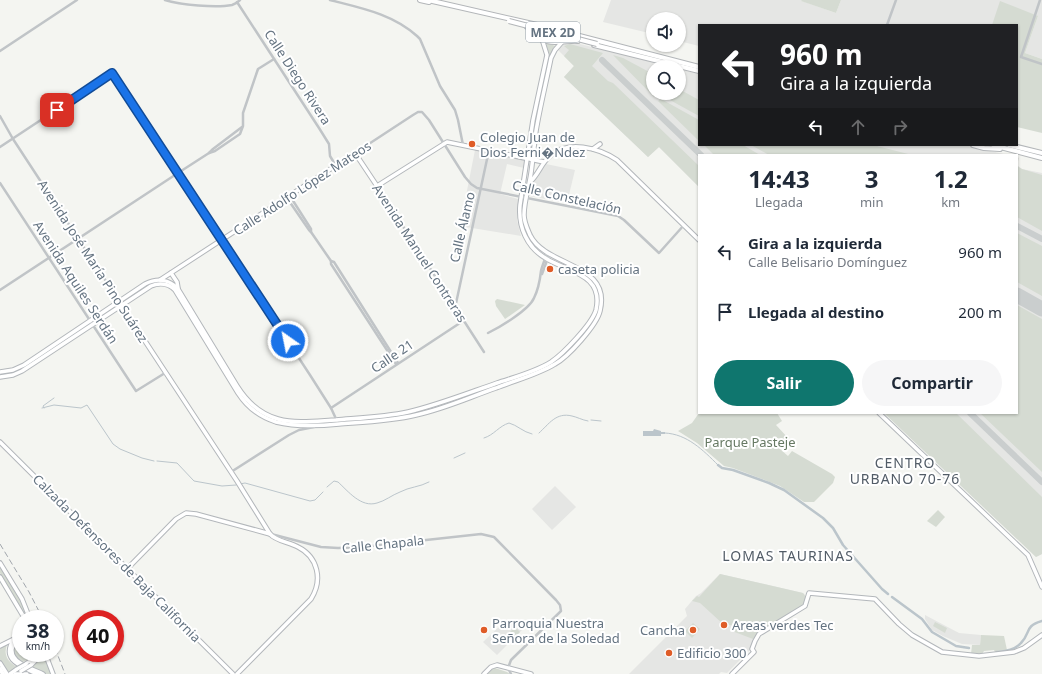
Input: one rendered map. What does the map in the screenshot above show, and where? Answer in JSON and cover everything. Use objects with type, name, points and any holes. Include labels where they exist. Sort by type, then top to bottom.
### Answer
[{"type":"highway","points":[[420,0],[497,18]]},
{"type":"highway","name":"MEX 2D","points":[[428,0],[546,27],[698,67]]},
{"type":"highway","name":"MEX 2D","points":[[497,18],[509,20],[615,50]]},
{"type":"highway","name":"MEX 2D","points":[[497,18],[529,28],[554,43],[576,40],[698,71]]},
{"type":"highway","name":"MEX 2D","points":[[541,36],[541,31],[546,27]]},
{"type":"highway","name":"MEX 2D","points":[[563,42],[566,37],[564,32]]},
{"type":"highway","points":[[977,146],[984,148],[1010,147],[1042,153]]},
{"type":"highway","points":[[1010,147],[1042,158]]},
{"type":"highway","points":[[0,669],[3,674]]},
{"type":"main road","points":[[171,273],[177,282],[178,288],[237,386],[251,404],[260,411],[280,419],[298,421],[337,420],[387,415],[425,407],[539,368],[555,359],[569,347],[591,319],[596,310],[597,299],[593,286],[586,278],[581,274],[546,259],[534,249],[524,235],[520,215],[522,197],[532,130],[547,55],[541,36]]},
{"type":"main road","points":[[0,377],[13,375],[22,371],[120,303],[154,284],[163,284],[173,288],[181,298],[238,393],[250,407],[262,416],[290,425],[337,424],[402,418],[418,415],[534,374],[560,362],[578,343],[595,321],[600,311],[601,298],[596,284],[589,274],[548,254],[534,242],[525,224],[524,215],[530,182],[536,131],[551,58],[555,50],[563,42]]},
{"type":"main road","points":[[377,186],[444,142],[544,162]]},
{"type":"main road","points":[[593,149],[600,144]]},
{"type":"main road","points":[[530,182],[544,162],[552,154],[564,149],[580,147],[605,153],[617,160],[698,239]]},
{"type":"main road","name":"Calle Adolfo López Mateos","points":[[120,303],[147,283],[160,280],[356,153]]},
{"type":"main road","name":"Avenida Manuel Contreras","points":[[356,153],[377,186]]},
{"type":"main road","points":[[160,280],[168,281],[178,288]]},
{"type":"main road","name":"Avenida José María Pino Suárez","points":[[120,303],[270,534]]},
{"type":"main road","points":[[0,372],[9,371],[24,365],[92,323]]},
{"type":"main road","points":[[879,414],[1024,551],[1030,558],[1042,587]]},
{"type":"main road","name":"Calzada Defensores de Baja California","points":[[0,442],[233,674]]},
{"type":"main road","name":"Calle Chapala","points":[[127,569],[183,514],[193,513],[270,534]]},
{"type":"main road","points":[[237,674],[308,603],[314,595],[318,584],[316,567],[308,554],[298,547],[270,534]]},
{"type":"main road","points":[[0,563],[27,610]]},
{"type":"main road","points":[[0,577],[19,610]]},
{"type":"main road","points":[[732,674],[754,652],[752,648],[759,634],[805,606],[809,593],[875,599],[895,621],[912,635],[940,651],[945,652],[979,656],[1014,652],[1027,646],[1042,635]]},
{"type":"main road","points":[[0,646],[12,640]]},
{"type":"main road","points":[[12,642],[8,647],[7,653],[8,657],[12,660]]},
{"type":"main road","points":[[14,662],[37,674]]},
{"type":"main road","points":[[19,662],[43,674]]},
{"type":"main road","points":[[48,662],[53,674]]},
{"type":"main road","points":[[0,663],[14,673],[27,674]]},
{"type":"main road","points":[[14,673],[29,663]]},
{"type":"main road","points":[[484,674],[494,666],[501,666],[516,672],[531,674]]},
{"type":"street","points":[[0,51],[77,0]]},
{"type":"street","points":[[166,0],[179,4],[196,6],[224,6],[239,1]]},
{"type":"street","points":[[330,0],[383,14],[396,20],[417,36],[440,86],[455,110],[463,145]]},
{"type":"street","points":[[887,24],[896,0]]},
{"type":"street","points":[[1040,0],[1021,57],[1042,64]]},
{"type":"street","name":"Calle Diego Rivera","points":[[239,1],[274,59],[329,144],[330,156],[336,166]]},
{"type":"street","points":[[0,290],[210,152],[240,134],[243,113],[258,69],[274,59]]},
{"type":"street","points":[[0,147],[112,73],[331,408],[337,420],[337,424]]},
{"type":"street","name":"Calle Adolfo López Mateos","points":[[356,153],[413,115],[420,112],[423,113],[429,120],[444,142]]},
{"type":"street","name":"Avenida José María Pino Suárez","points":[[0,116],[13,139],[120,303]]},
{"type":"street","points":[[444,142],[465,177],[474,186],[481,189]]},
{"type":"street","name":"Calle Álamo","points":[[455,308],[489,150]]},
{"type":"street","name":"Avenida Aquiles Serdán","points":[[0,183],[136,392],[166,373]]},
{"type":"street","name":"Avenida Manuel Contreras","points":[[377,186],[484,352]]},
{"type":"street","name":"Calle Constelación","points":[[481,189],[622,218],[659,253],[684,226]]},
{"type":"street","points":[[289,197],[309,230],[334,262],[397,364]]},
{"type":"street","points":[[542,274],[543,266],[548,254]]},
{"type":"street","points":[[488,333],[526,308],[532,302],[546,259]]},
{"type":"street","name":"Calle 21","points":[[331,408],[463,321]]},
{"type":"street","points":[[231,472],[289,435],[299,430],[321,425]]},
{"type":"street","name":"Calle Chapala","points":[[270,534],[321,547],[333,548],[362,547],[481,534],[494,537],[556,600],[562,611],[511,660],[508,668]]},
{"type":"street","points":[[508,668],[511,674]]},
{"type":"shaded area","points":[[611,0],[802,0],[836,13],[841,0],[1042,0],[1042,59],[1025,53],[1038,16],[997,24],[698,24],[698,46],[686,43],[686,12],[646,12],[646,32],[603,22]]},
{"type":"shaded area","points":[[572,42],[646,60],[646,100],[686,100],[686,71],[698,74],[698,146],[969,146],[1004,154],[698,154],[698,186],[659,147],[648,157],[564,77],[574,66],[558,50],[563,45]]},
{"type":"shaded area","points":[[475,150],[526,160],[524,168],[507,164],[500,194],[518,199],[517,220],[521,236],[460,226]]},
{"type":"shaded area","points":[[546,164],[575,170],[567,203],[530,196],[532,185]]},
{"type":"shaded area","points":[[1018,166],[1022,169],[1042,173],[1042,554],[1036,557],[885,414],[1018,414]]},
{"type":"shaded area","points":[[654,429],[665,432],[665,434],[661,434],[661,436],[643,436],[643,431],[653,431]]},
{"type":"shaded area","points":[[555,486],[576,507],[552,530],[532,509]]},
{"type":"shaded area","name":"Areas verdes Tec","points":[[720,574],[803,593],[805,595],[803,605],[756,634],[750,650],[727,673],[629,674],[687,616],[685,609],[696,596]]},
{"type":"shaded area","points":[[925,615],[959,633],[981,635],[980,645],[962,644],[932,630],[925,619]]},
{"type":"shaded area","points":[[503,623],[521,623],[525,627],[497,655],[483,642]]},
{"type":"green space","points":[[841,0],[836,13],[801,1]]},
{"type":"green space","points":[[1000,1],[1038,16],[1025,53],[1042,59],[1042,133],[1018,127],[1018,24],[992,24]]},
{"type":"green space","points":[[543,31],[564,35],[564,39],[556,41],[550,40],[543,36]]},
{"type":"green space","points":[[546,43],[556,46],[550,55],[533,138],[549,55]]},
{"type":"green space","points":[[570,44],[603,53],[592,66],[608,81],[613,83],[698,165],[698,186],[659,147],[648,157],[564,77],[574,66],[564,56],[569,50],[564,46]]},
{"type":"green space","points":[[613,55],[623,58],[646,70],[646,89]]},
{"type":"green space","points":[[686,93],[698,99],[698,115],[670,100],[686,100]]},
{"type":"green space","points":[[663,100],[698,119],[698,140],[658,101]]},
{"type":"green space","points":[[705,146],[745,146],[758,154],[713,154]]},
{"type":"green space","points":[[753,146],[877,146],[908,154],[767,154]]},
{"type":"green space","points":[[1018,167],[1042,175],[1042,231],[1018,218]]},
{"type":"green space","points":[[1018,234],[1042,246],[1042,296],[1018,283]]},
{"type":"green space","points":[[497,299],[525,305],[505,319],[496,306],[495,301]]},
{"type":"green space","points":[[1018,306],[1042,319],[1042,472],[981,414],[1018,414]]},
{"type":"green space","name":"Parque Pasteje","points":[[698,414],[778,414],[782,421],[776,425],[789,439],[780,449],[788,456],[792,451],[832,474],[835,477],[833,483],[814,502],[804,502],[780,486],[724,466],[697,443],[678,431],[692,423]]},
{"type":"green space","points":[[885,414],[957,414],[1042,497],[1042,554],[1036,557]]},
{"type":"green space","points":[[938,510],[945,517],[936,527],[927,521]]},
{"type":"green space","points":[[0,567],[20,598],[25,610],[21,610],[0,573]]},
{"type":"green space","points":[[720,574],[803,593],[806,597],[805,604],[760,631],[753,639],[732,631],[735,626],[723,624],[700,603],[692,601],[697,596],[699,597]]},
{"type":"green space","points":[[935,622],[947,628],[945,633],[933,626]]},
{"type":"green space","name":"Cancha","points":[[693,623],[700,629],[692,638],[685,631]]},
{"type":"green space","points":[[515,627],[520,632],[512,640],[507,635]]},
{"type":"green space","points":[[981,635],[1004,636],[1007,650],[997,652],[994,650],[984,651],[982,654],[971,654],[972,645],[980,645]]},
{"type":"green space","points":[[7,645],[7,658],[17,667],[8,672],[0,660],[0,647]]},
{"type":"green space","points":[[37,662],[46,662],[51,674],[45,674],[31,667]]},
{"type":"green space","points":[[495,668],[507,672],[510,674],[486,674]]},
{"type":"waterway","points":[[44,408],[43,406],[54,398]]},
{"type":"waterway","points":[[42,408],[54,405],[81,408],[87,405],[113,444],[120,449],[154,461]]},
{"type":"waterway","points":[[539,433],[557,417],[566,415],[588,421]]},
{"type":"waterway","points":[[591,420],[601,421]]},
{"type":"waterway","points":[[484,438],[509,423],[532,434]]},
{"type":"waterway","points":[[665,433],[680,436],[694,444],[718,465]]},
{"type":"waterway","points":[[454,458],[465,453]]},
{"type":"waterway","points":[[157,461],[177,463],[194,481],[222,486],[236,485]]},
{"type":"waterway","points":[[718,465],[722,468],[733,470],[784,490],[823,518],[833,528],[843,545],[888,594]]},
{"type":"waterway","points":[[327,487],[334,481],[338,482],[355,498],[371,504],[380,502],[403,490],[429,482]]},
{"type":"waterway","points":[[240,484],[245,483],[310,501],[315,500],[323,492]]},
{"type":"waterway","points":[[892,597],[922,619],[932,632],[956,646],[969,648]]},
{"type":"waterway","points":[[997,652],[1010,650],[1019,645],[1030,628],[1036,623],[1042,621]]},
{"type":"taxiway","points":[[602,60],[700,154]]},
{"type":"taxiway","points":[[1018,227],[1042,239]]},
{"type":"taxiway","points":[[971,414],[1042,482]]},
{"type":"runway","points":[[1018,296],[1042,309]]},
{"type":"railway","points":[[0,544],[38,610]]},
{"type":"railway","points":[[60,662],[65,674]]},
{"type":"place","name":"Colegio Juan de Dios Ferni�Ndez","points":[[472,144]]},
{"type":"place","name":"caseta policia","points":[[550,269]]},
{"type":"place","name":"Areas verdes Tec","points":[[724,625]]},
{"type":"place","name":"Parroquia Nuestra Señora de la Soledad","points":[[484,630]]},
{"type":"place","name":"Cancha","points":[[693,630]]},
{"type":"place","name":"Edificio 300","points":[[669,653]]},
{"type":"district","name":"CENTRO URBANO 70-76","points":[[905,470]]},
{"type":"district","name":"LOMAS TAURINAS","points":[[788,555]]},
{"type":"route","points":[[57,110],[112,73],[288,341]]}]
